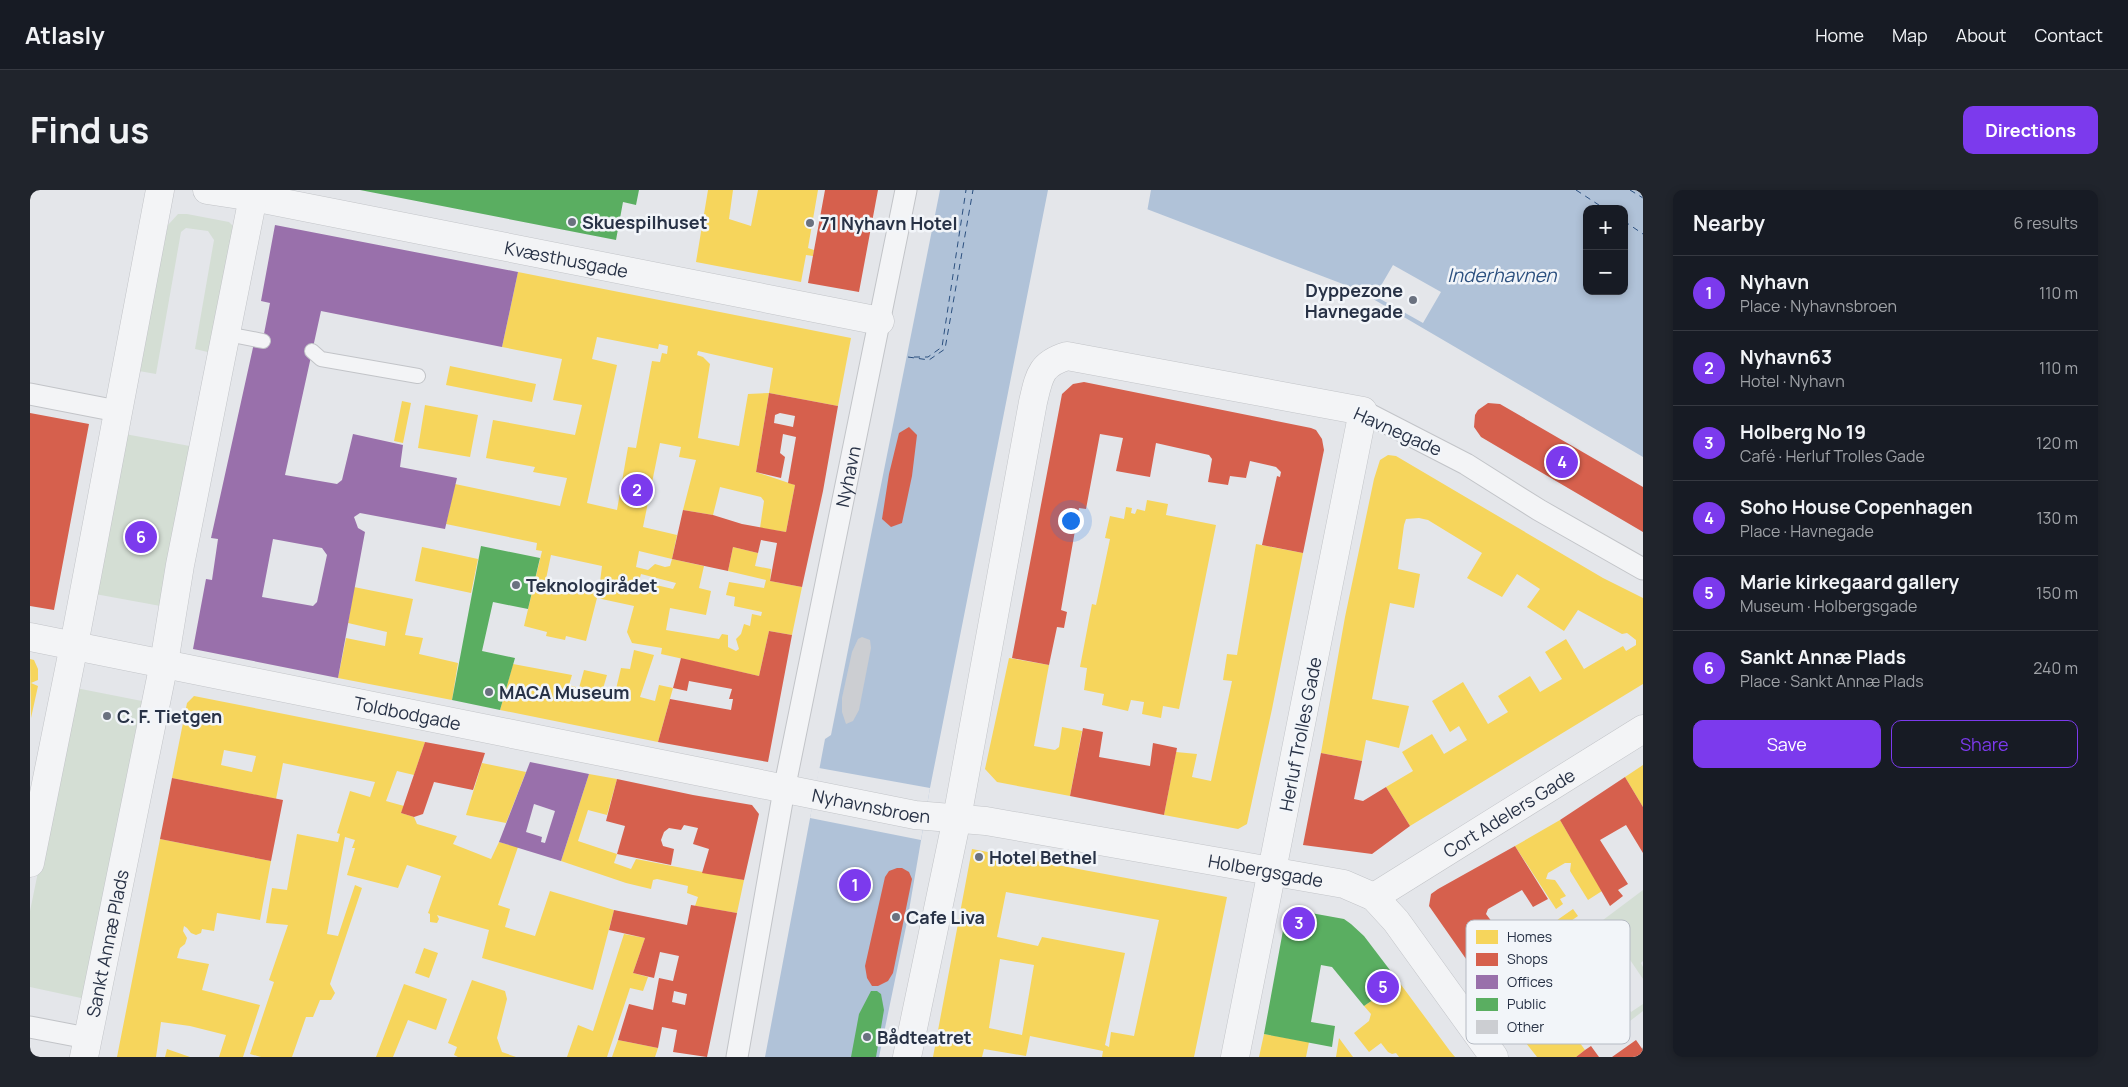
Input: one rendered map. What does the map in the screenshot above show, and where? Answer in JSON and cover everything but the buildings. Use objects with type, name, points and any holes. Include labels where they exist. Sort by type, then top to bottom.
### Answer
[{"type":"street","points":[[30,862],[74,645],[160,190]]},
{"type":"street","points":[[212,190],[253,197]]},
{"type":"street","name":"Nyhavn","points":[[737,1057],[784,790],[906,190]]},
{"type":"street","name":"Kvæsthusgade","points":[[253,197],[880,320]]},
{"type":"street","name":"Sankt Annæ Plads","points":[[86,1048],[164,663],[180,565],[253,197]]},
{"type":"street","name":"Havnegade","points":[[957,818],[1032,402],[1040,373],[1053,360],[1067,356],[1363,411],[1466,464],[1539,510],[1643,569]]},
{"type":"street","points":[[30,394],[117,411]]},
{"type":"street","name":"Herluf Trolles Gade","points":[[1235,1057],[1363,411]]},
{"type":"street","name":"Toldbodgade","points":[[30,637],[784,790]]},
{"type":"street","name":"Cort Adelers Gade","points":[[1374,897],[1643,729]]},
{"type":"street","name":"Nyhavnsbroen","points":[[784,790],[925,816],[957,818]]},
{"type":"street","points":[[907,1057],[957,818]]},
{"type":"street","name":"Holbergsgade","points":[[957,818],[986,821],[1344,884],[1374,897],[1396,921],[1466,1018]]},
{"type":"street","points":[[30,1027],[86,1048]]},
{"type":"street","name":"Holbergsgade","points":[[1485,1044],[1494,1057]]},
{"type":"lane","points":[[226,334],[263,341]]},
{"type":"lane","points":[[312,351],[321,359],[418,376]]},
{"type":"shaded area","points":[[178,214],[229,222],[239,232],[216,354],[195,349],[214,240],[208,231],[186,228],[181,232],[156,374],[139,371],[168,225]]},
{"type":"shaded area","points":[[125,434],[195,447],[166,607],[95,594]]},
{"type":"shaded area","points":[[76,688],[147,702],[90,991],[81,998],[30,987],[30,911]]},
{"type":"shaded area","points":[[1643,890],[1643,961],[1641,963],[1643,979],[1630,960],[1630,920],[1603,920]]},
{"type":"shaded area","points":[[1643,1004],[1643,1011],[1630,1021],[1630,1011],[1631,1012]]},
{"type":"water","points":[[940,190],[1048,190],[930,788],[907,922],[879,1057],[765,1057],[825,739],[831,735]]},
{"type":"water","name":"Inderhavnen","points":[[1097,190],[1643,190],[1643,457],[1356,289]]},
{"type":"pier","points":[[1094,190],[1151,190],[1147,212],[1096,192]]},
{"type":"pier","points":[[1393,265],[1441,292],[1423,323],[1375,296]]},
{"type":"pier","points":[[819,768],[930,788],[921,840],[810,818]]},
{"type":"ferry route","points":[[914,357],[928,357],[942,347],[966,190]]},
{"type":"ferry route","points":[[908,357],[929,360],[945,349],[973,190]]},
{"type":"ferry route","points":[[1576,190],[1599,205]]},
{"type":"ferry route","points":[[1630,190],[1643,198]]},
{"type":"ferry route","points":[[1628,224],[1643,234]]},
{"type":"place","name":"Skuespilhuset","points":[[572,222]]},
{"type":"place","name":"71 Nyhavn Hotel","points":[[810,223]]},
{"type":"place","name":"Dyppezone Havnegade","points":[[1413,300]]},
{"type":"place","name":"Soho House Copenhagen","points":[[1562,462]]},
{"type":"place","name":"Nyhavn63","points":[[637,490]]},
{"type":"place","name":"Sankt Annæ Plads","points":[[141,537]]},
{"type":"place","name":"Teknologirådet","points":[[516,585]]},
{"type":"place","name":"MACA Museum","points":[[489,692]]},
{"type":"place","name":"C. F. Tietgen","points":[[107,716]]},
{"type":"place","name":"Hotel Bethel","points":[[979,857]]},
{"type":"place","name":"Nyhavn","points":[[855,885]]},
{"type":"place","name":"Cafe Liva","points":[[896,917]]},
{"type":"place","name":"Holberg No 19","points":[[1299,923]]},
{"type":"place","name":"Marie kirkegaard gallery","points":[[1383,987]]},
{"type":"place","name":"Bådteatret","points":[[867,1037]]}]
